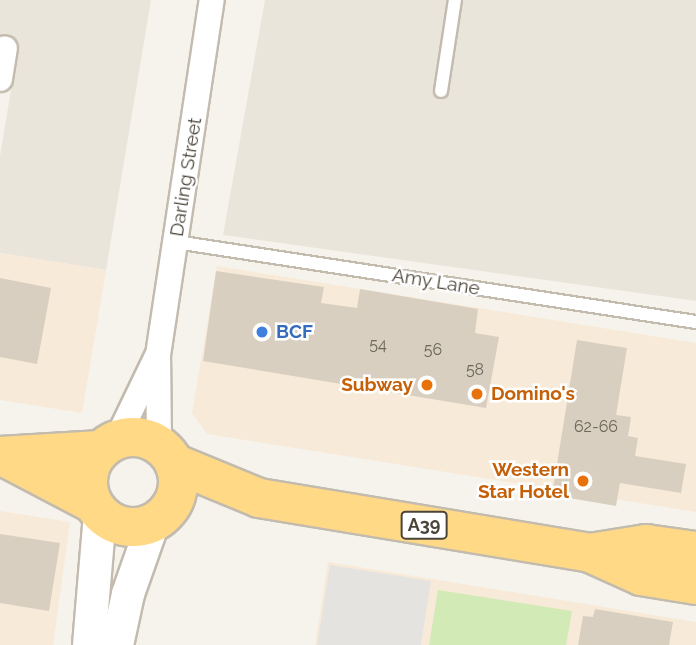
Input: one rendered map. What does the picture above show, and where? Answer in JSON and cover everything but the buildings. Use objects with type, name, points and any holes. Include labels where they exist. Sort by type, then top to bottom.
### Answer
[{"type":"highway","name":"A39","points":[[2,457],[146,438],[167,454],[258,498],[590,552],[641,576],[696,585]]},
{"type":"highway","points":[[96,509],[88,475],[109,444]]},
{"type":"highway","points":[[160,517],[178,488],[167,454]]},
{"type":"highway","name":"A39","points":[[2,457],[126,527],[160,517],[258,498]]},
{"type":"highway","name":"A39","points":[[590,552],[646,544],[696,551]]},
{"type":"street","name":"Darling Street","points":[[167,454],[158,355],[212,0]]},
{"type":"street","points":[[0,79],[5,48]]},
{"type":"street","name":"Darling Street","points":[[109,444],[158,355]]},
{"type":"street","points":[[89,645],[96,509]]},
{"type":"street","points":[[117,645],[128,594],[160,517]]},
{"type":"lane","points":[[441,91],[455,0]]},
{"type":"lane","name":"Amy Lane","points":[[176,242],[696,322]]},
{"type":"shaded area","points":[[0,0],[151,0],[106,270],[0,253],[0,156],[19,42],[0,39]]},
{"type":"shaded area","points":[[265,0],[696,0],[696,301],[223,235]]},
{"type":"shaded area","points":[[0,253],[106,270],[82,413],[0,400]]},
{"type":"shaded area","points":[[217,266],[696,343],[696,512],[207,434],[192,413]]},
{"type":"shaded area","points":[[0,511],[70,522],[53,645],[0,645]]},
{"type":"shaded area","points":[[328,562],[696,622],[696,645],[315,645]]},
{"type":"shaded area","points":[[330,565],[431,581],[421,645],[317,645]]},
{"type":"green space","points":[[438,590],[572,611],[566,645],[429,645]]},
{"type":"place","name":"BCF","points":[[262,332]]},
{"type":"place","name":"Subway","points":[[427,385]]},
{"type":"place","name":"Domino's","points":[[477,394]]},
{"type":"place","name":"Western Star Hotel","points":[[583,481]]}]
